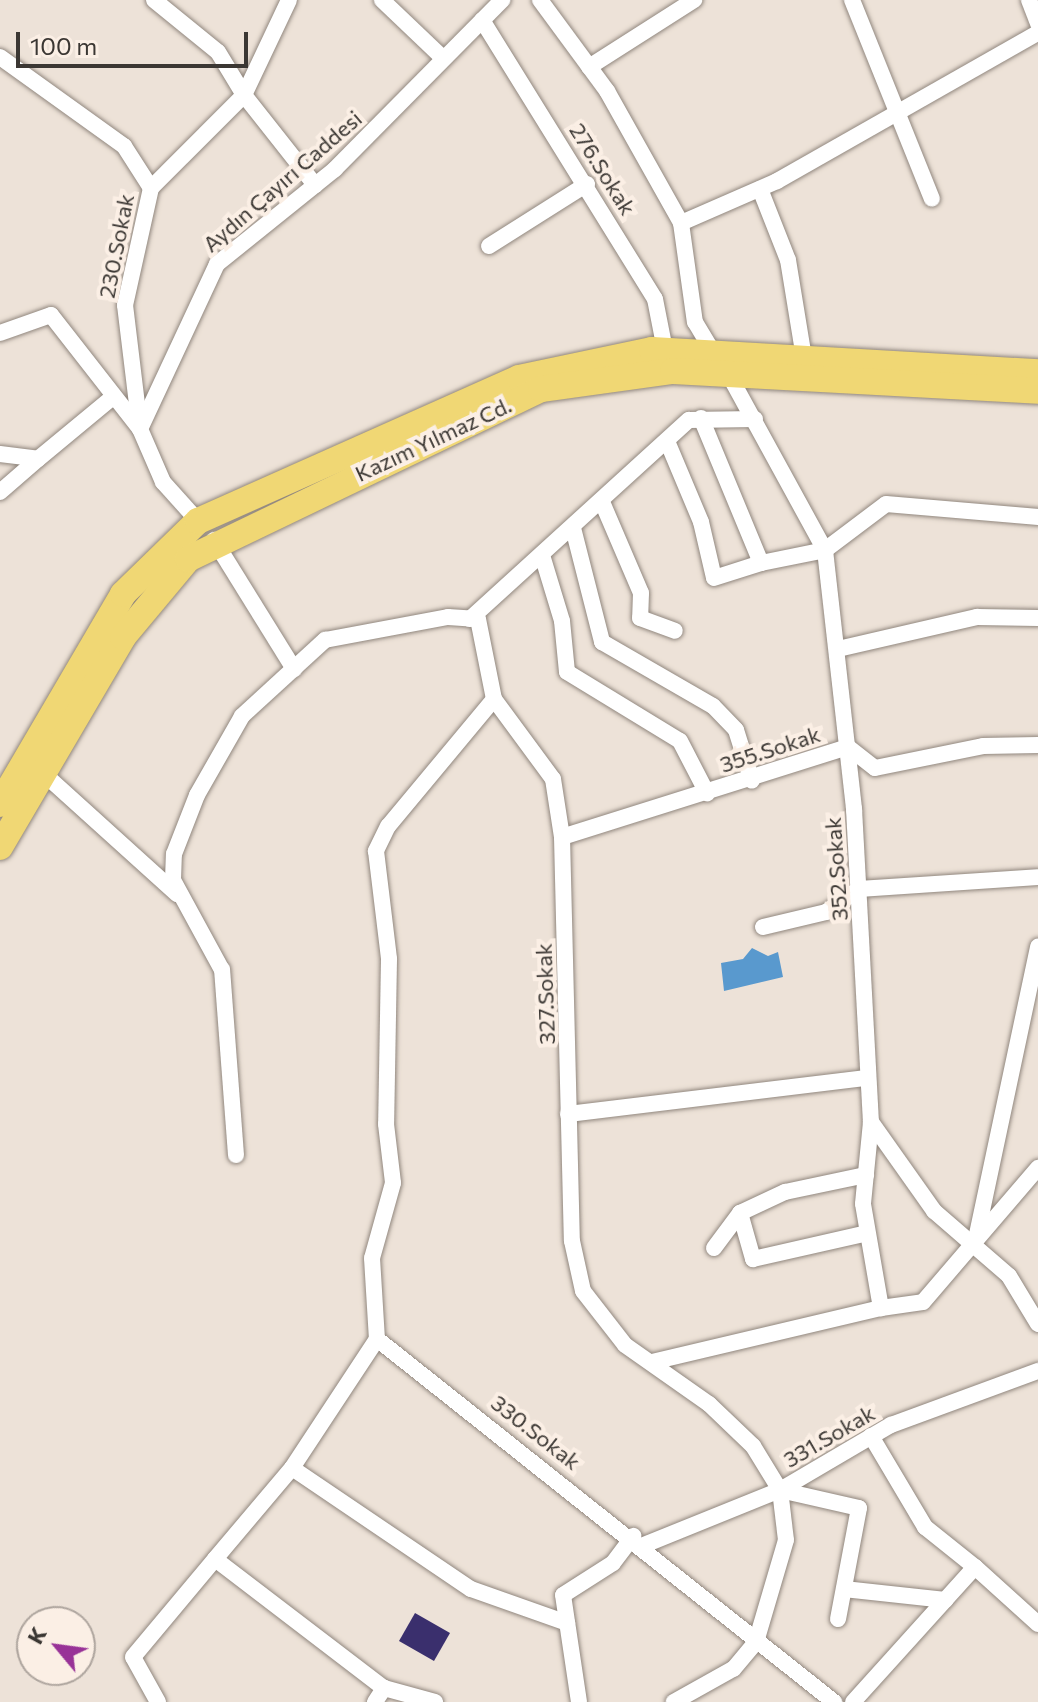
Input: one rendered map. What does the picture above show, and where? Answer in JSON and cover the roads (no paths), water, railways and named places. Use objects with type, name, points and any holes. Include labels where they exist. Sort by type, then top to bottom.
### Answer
[{"type":"highway","name":"Kazım Yılmaz Cd.","points":[[0,804],[123,594],[206,530],[519,378],[616,353],[665,350],[1038,372]]},
{"type":"highway","name":"Kazım Yılmaz Cd.","points":[[0,847],[150,598],[206,530],[541,389],[635,373],[1038,391]]},
{"type":"street","points":[[154,0],[218,52],[244,95],[315,185]]},
{"type":"street","name":"230.Sokak","points":[[289,0],[244,95],[151,188],[125,305],[140,429],[163,482],[206,530],[294,669]]},
{"type":"street","points":[[382,0],[443,58]]},
{"type":"street","name":"Aydın Çayırı Caddesi","points":[[140,429],[217,264],[315,185],[502,0]]},
{"type":"street","points":[[540,0],[589,67],[681,223],[695,322],[713,352]]},
{"type":"street","points":[[589,67],[694,0]]},
{"type":"street","points":[[852,0],[932,199]]},
{"type":"street","points":[[1029,0],[1038,24]]},
{"type":"street","name":"276.Sokak","points":[[482,20],[587,184],[655,299],[665,350]]},
{"type":"street","points":[[681,223],[760,189],[898,115],[1038,33]]},
{"type":"street","points":[[0,57],[124,146],[151,188]]},
{"type":"street","points":[[489,246],[587,184]]},
{"type":"street","points":[[760,189],[788,260],[804,358]]},
{"type":"street","points":[[0,333],[51,315],[140,429]]},
{"type":"street","name":"352.Sokak","points":[[729,375],[825,550],[848,747],[859,889],[871,1122],[866,1175],[867,1233],[881,1308]]},
{"type":"street","points":[[0,492],[113,397]]},
{"type":"street","points":[[701,418],[761,563]]},
{"type":"street","points":[[236,1155],[222,970],[190,906],[173,880],[174,854],[197,795],[242,716],[325,640],[470,619],[667,441],[701,418],[755,419]]},
{"type":"street","points":[[667,441],[701,522],[714,578],[761,563],[825,550],[886,504],[1038,517]]},
{"type":"street","points":[[0,454],[38,459]]},
{"type":"street","points":[[602,502],[641,593],[640,618],[675,631]]},
{"type":"street","points":[[573,528],[602,642],[713,706],[736,730],[752,781]]},
{"type":"street","points":[[542,555],[567,672],[680,741],[707,793]]},
{"type":"street","points":[[838,649],[977,617],[1038,618]]},
{"type":"street","name":"327.Sokak","points":[[470,619],[478,619],[494,699],[553,779],[562,837],[572,1241],[583,1291],[625,1345],[652,1362],[753,1446],[780,1490],[786,1540],[756,1642],[733,1669],[674,1702]]},
{"type":"street","points":[[158,1702],[133,1657],[292,1468],[377,1339],[372,1258],[393,1183],[386,1124],[389,959],[375,879],[376,851],[388,826],[494,699]]},
{"type":"street","name":"355.Sokak","points":[[562,837],[752,781],[848,747],[875,768],[983,746],[1038,745]]},
{"type":"street","points":[[43,773],[190,906]]},
{"type":"street","points":[[763,927],[826,912],[859,889],[1038,877]]},
{"type":"street","points":[[975,1243],[1038,947]]},
{"type":"street","points":[[568,1114],[867,1078]]},
{"type":"street","points":[[871,1122],[934,1211],[975,1243],[1009,1276],[1038,1324]]},
{"type":"street","points":[[652,1362],[881,1308],[923,1302],[1038,1168]]},
{"type":"street","points":[[714,1248],[740,1213],[785,1192],[866,1175]]},
{"type":"street","points":[[740,1213],[753,1259],[867,1233]]},
{"type":"street","name":"330.Sokak","points":[[377,1339],[638,1541],[756,1642],[834,1702]]},
{"type":"street","name":"331.Sokak","points":[[638,1541],[780,1490],[871,1436],[1038,1371]]},
{"type":"street","points":[[871,1436],[925,1527],[1038,1624]]},
{"type":"street","points":[[292,1468],[471,1589],[567,1623]]},
{"type":"street","points":[[780,1490],[859,1508],[838,1619]]},
{"type":"street","points":[[579,1702],[563,1595],[613,1563],[638,1541]]},
{"type":"street","points":[[215,1559],[379,1695],[435,1702]]},
{"type":"street","points":[[853,1702],[975,1567]]},
{"type":"street","points":[[844,1589],[945,1600]]},
{"type":"water","points":[[752,948],[768,956],[778,952],[783,977],[724,991],[721,963],[743,959]]}]
